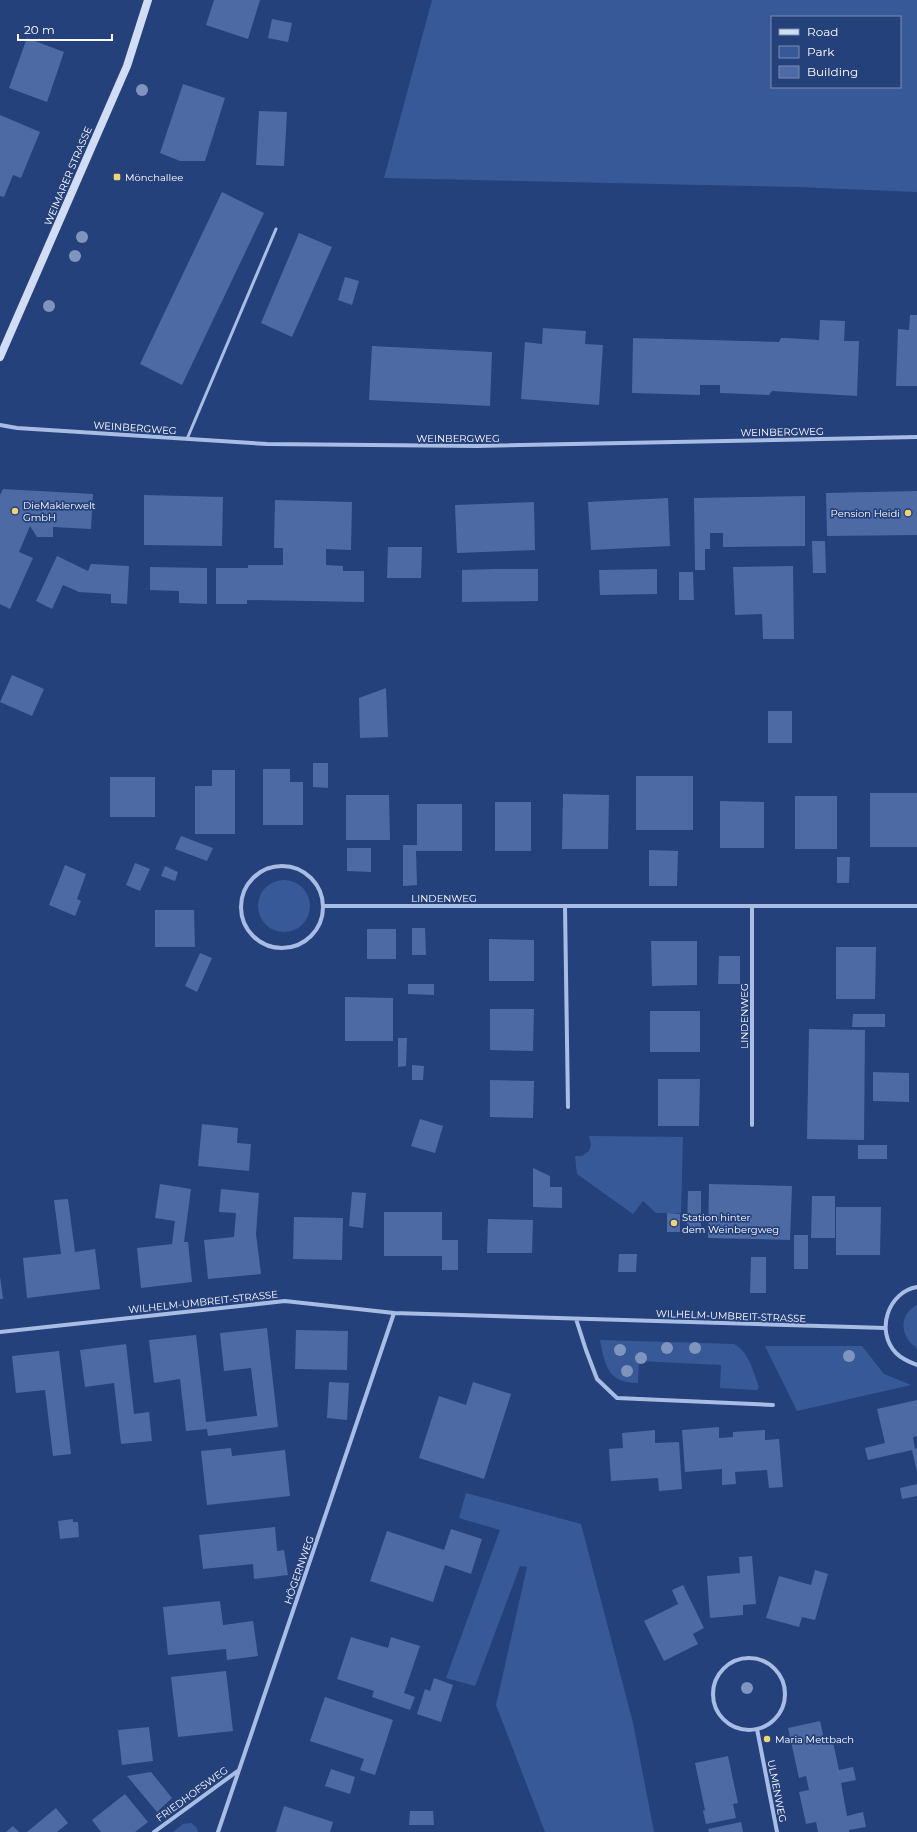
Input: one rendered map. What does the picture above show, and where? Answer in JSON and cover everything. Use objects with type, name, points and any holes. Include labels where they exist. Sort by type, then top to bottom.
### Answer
[{"type":"street","name":"WEIMARER STRASSE","points":[[0,357],[127,66],[148,0]]},
{"type":"street","name":"WEINBERGWEG","points":[[0,425],[18,428],[267,444],[478,446],[917,437]]},
{"type":"street","points":[[277,865],[291,866],[304,871],[314,880],[321,892],[324,906],[322,919],[311,936],[294,946],[281,948],[268,946],[256,939],[247,928],[242,916],[241,902],[245,889],[253,877],[264,869],[277,865]]},
{"type":"street","name":"LINDENWEG","points":[[324,906],[917,906]]},
{"type":"street","points":[[565,906],[568,1107]]},
{"type":"street","name":"LINDENWEG","points":[[752,906],[752,1126]]},
{"type":"street","points":[[917,1287],[900,1294],[892,1304],[887,1315],[885,1328],[888,1341],[895,1353],[906,1361],[917,1365]]},
{"type":"street","name":"WILHELM-UMBREIT-STRASSE","points":[[0,1332],[285,1301],[394,1314],[885,1328]]},
{"type":"street","name":"HÖGERNWEG","points":[[218,1832],[394,1314]]},
{"type":"street","points":[[576,1319],[586,1350],[598,1379],[617,1398],[773,1405]]},
{"type":"street","points":[[751,1658],[763,1661],[774,1668],[781,1677],[784,1686],[785,1700],[782,1710],[768,1725],[757,1729],[745,1730],[733,1726],[724,1719],[716,1709],[713,1697],[719,1674],[728,1665],[739,1660],[751,1658]]},
{"type":"street","name":"ULMENWEG","points":[[757,1729],[777,1832]]},
{"type":"street","name":"FRIEDHOFSWEG","points":[[154,1832],[239,1770]]},
{"type":"lane","points":[[187,439],[276,229]]},
{"type":"green space","points":[[432,0],[917,0],[917,192],[798,187],[384,178]]},
{"type":"green space","points":[[279,880],[289,880],[303,887],[310,901],[310,911],[303,925],[289,932],[279,932],[269,928],[262,921],[258,911],[258,901],[262,891],[269,884]]},
{"type":"green space","points":[[589,1136],[683,1137],[681,1213],[656,1213],[643,1201],[633,1214],[577,1174],[575,1156],[582,1156],[589,1151],[591,1145]]},
{"type":"green space","points":[[917,1305],[917,1348],[907,1338],[904,1320],[911,1309]]},
{"type":"green space","points":[[600,1340],[734,1344],[739,1347],[747,1357],[759,1387],[757,1390],[720,1388],[721,1365],[639,1361],[638,1383],[620,1380],[614,1376],[606,1365]]},
{"type":"green space","points":[[765,1346],[862,1346],[884,1374],[911,1385],[797,1411]]},
{"type":"green space","points":[[466,1493],[581,1524],[633,1723],[654,1832],[545,1832],[496,1705],[527,1567],[520,1566],[475,1686],[446,1678],[500,1530],[459,1518]]},
{"type":"green space","points":[[191,1823],[196,1827],[198,1832],[173,1832],[183,1824]]},
{"type":"building","points":[[214,0],[260,0],[248,39],[206,25]]},
{"type":"building","points":[[272,19],[292,23],[288,42],[268,38]]},
{"type":"building","points":[[27,38],[64,52],[47,102],[9,88]]},
{"type":"building","points":[[183,84],[225,98],[205,161],[180,161],[160,153]]},
{"type":"building","points":[[259,111],[287,112],[284,166],[256,165]]},
{"type":"building","points":[[0,115],[40,132],[21,178],[13,175],[4,197],[0,196]]},
{"type":"building","points":[[222,192],[264,213],[182,385],[140,364]]},
{"type":"building","points":[[299,233],[332,247],[292,337],[261,323]]},
{"type":"building","points":[[345,277],[359,281],[352,305],[338,300]]},
{"type":"building","points":[[910,315],[917,315],[917,386],[896,386],[898,329],[909,330]]},
{"type":"building","points":[[820,320],[845,321],[844,341],[859,341],[857,396],[772,391],[769,395],[720,393],[720,385],[700,385],[700,395],[632,393],[633,338],[779,342],[781,338],[819,340]]},
{"type":"building","points":[[543,328],[586,331],[585,344],[603,345],[599,405],[521,399],[525,342],[542,344]]},
{"type":"building","points":[[372,346],[492,352],[490,406],[369,400]]},
{"type":"building","points":[[3,489],[93,494],[91,529],[53,527],[53,537],[37,537],[30,526],[19,552],[33,558],[10,609],[0,604],[0,495]]},
{"type":"building","points":[[917,491],[917,535],[827,536],[826,493]]},
{"type":"building","points":[[144,495],[223,497],[222,546],[144,545]]},
{"type":"building","points":[[805,496],[805,546],[723,547],[723,533],[710,533],[710,549],[705,549],[705,570],[695,570],[694,498]]},
{"type":"building","points":[[668,498],[670,546],[591,550],[588,502]]},
{"type":"building","points":[[275,500],[352,502],[351,550],[326,549],[326,565],[343,566],[343,571],[364,571],[364,602],[247,600],[247,604],[216,604],[216,568],[248,568],[248,565],[283,565],[283,548],[274,548]]},
{"type":"building","points":[[534,502],[535,550],[457,553],[455,505]]},
{"type":"building","points":[[812,541],[825,541],[826,573],[813,573]]},
{"type":"building","points":[[388,547],[422,547],[421,578],[387,578]]},
{"type":"building","points":[[57,556],[88,571],[91,564],[129,566],[127,604],[111,603],[111,594],[79,592],[63,585],[52,609],[36,601]]},
{"type":"building","points":[[793,566],[794,639],[763,639],[762,614],[735,615],[733,567]]},
{"type":"building","points":[[150,567],[207,568],[207,604],[179,603],[179,591],[150,590]]},
{"type":"building","points":[[538,569],[538,601],[462,602],[462,570]]},
{"type":"building","points":[[657,569],[657,594],[600,595],[599,570]]},
{"type":"building","points":[[679,572],[693,572],[694,600],[679,600]]},
{"type":"building","points":[[12,675],[44,689],[32,716],[0,702]]},
{"type":"building","points":[[386,688],[388,737],[360,738],[359,698]]},
{"type":"building","points":[[768,711],[792,711],[792,743],[768,743]]},
{"type":"building","points":[[313,763],[328,763],[328,788],[313,787]]},
{"type":"building","points":[[263,769],[290,769],[290,782],[303,782],[303,825],[263,825]]},
{"type":"building","points":[[212,770],[235,770],[235,834],[195,834],[195,786],[212,786]]},
{"type":"building","points":[[636,776],[693,776],[693,830],[636,830]]},
{"type":"building","points":[[110,777],[155,777],[155,817],[110,817]]},
{"type":"building","points":[[870,793],[917,793],[917,847],[870,847]]},
{"type":"building","points":[[563,794],[609,795],[608,849],[562,849]]},
{"type":"building","points":[[346,795],[389,795],[390,840],[346,840]]},
{"type":"building","points":[[795,796],[837,796],[837,849],[795,849]]},
{"type":"building","points":[[720,801],[764,802],[764,848],[720,848]]},
{"type":"building","points":[[495,802],[531,802],[531,851],[495,851]]},
{"type":"building","points":[[417,804],[462,804],[462,851],[416,851],[417,885],[403,886],[403,845],[417,845]]},
{"type":"building","points":[[181,836],[213,848],[207,861],[175,849]]},
{"type":"building","points":[[347,848],[371,848],[371,872],[347,871]]},
{"type":"building","points":[[649,850],[678,851],[677,886],[649,886]]},
{"type":"building","points":[[837,857],[850,857],[849,883],[837,883]]},
{"type":"building","points":[[135,863],[150,869],[140,891],[126,885]]},
{"type":"building","points":[[65,865],[86,874],[77,899],[81,901],[75,916],[49,905]]},
{"type":"building","points":[[165,866],[178,872],[175,881],[161,876]]},
{"type":"building","points":[[155,910],[194,910],[195,947],[155,947]]},
{"type":"building","points":[[412,928],[425,928],[426,955],[412,955]]},
{"type":"building","points":[[367,929],[396,929],[396,959],[367,959]]},
{"type":"building","points":[[489,939],[534,940],[534,981],[489,981]]},
{"type":"building","points":[[651,941],[697,941],[697,985],[652,986]]},
{"type":"building","points":[[836,947],[876,947],[875,999],[836,999]]},
{"type":"building","points":[[200,953],[212,958],[197,992],[185,986]]},
{"type":"building","points":[[719,956],[740,956],[740,984],[718,984]]},
{"type":"building","points":[[408,984],[434,984],[434,995],[408,994]]},
{"type":"building","points":[[345,997],[393,998],[393,1041],[345,1041]]},
{"type":"building","points":[[490,1009],[534,1009],[533,1051],[490,1050]]},
{"type":"building","points":[[650,1011],[700,1011],[700,1052],[650,1052]]},
{"type":"building","points":[[853,1014],[885,1014],[885,1027],[852,1027]]},
{"type":"building","points":[[809,1029],[865,1030],[864,1140],[807,1139]]},
{"type":"building","points":[[398,1038],[407,1038],[406,1066],[398,1067]]},
{"type":"building","points":[[412,1065],[424,1066],[423,1080],[412,1080]]},
{"type":"building","points":[[873,1072],[909,1073],[909,1102],[873,1101]]},
{"type":"building","points":[[658,1079],[700,1079],[699,1126],[658,1126]]},
{"type":"building","points":[[490,1080],[534,1081],[533,1118],[490,1117]]},
{"type":"building","points":[[420,1119],[443,1126],[435,1153],[411,1146]]},
{"type":"building","points":[[202,1124],[238,1128],[237,1143],[251,1144],[249,1171],[198,1166]]},
{"type":"building","points":[[858,1145],[887,1145],[887,1159],[858,1159]]},
{"type":"building","points":[[533,1168],[550,1176],[550,1187],[562,1187],[562,1208],[533,1207]]},
{"type":"building","points":[[160,1184],[191,1189],[184,1242],[188,1242],[192,1282],[141,1288],[137,1248],[172,1244],[175,1221],[155,1218]]},
{"type":"building","points":[[709,1184],[792,1186],[790,1240],[708,1238]]},
{"type":"building","points":[[221,1189],[259,1193],[256,1234],[261,1274],[208,1279],[204,1240],[234,1237],[236,1213],[219,1212]]},
{"type":"building","points":[[688,1191],[701,1191],[701,1228],[687,1227]]},
{"type":"building","points":[[352,1192],[366,1193],[363,1228],[349,1226]]},
{"type":"building","points":[[812,1196],[835,1196],[835,1238],[811,1238]]},
{"type":"building","points":[[68,1199],[75,1252],[95,1249],[100,1289],[27,1298],[23,1258],[61,1254],[54,1200]]},
{"type":"building","points":[[836,1207],[881,1207],[880,1255],[836,1255]]},
{"type":"building","points":[[384,1212],[442,1212],[442,1240],[458,1240],[458,1270],[442,1270],[442,1256],[384,1256]]},
{"type":"building","name":"Station hinter dem Weinbergweg","points":[[667,1213],[680,1214],[680,1232],[667,1232]]},
{"type":"building","points":[[294,1217],[343,1218],[342,1260],[293,1259]]},
{"type":"building","points":[[488,1219],[533,1220],[532,1253],[487,1253]]},
{"type":"building","points":[[794,1235],[808,1235],[808,1269],[794,1269]]},
{"type":"building","points":[[619,1254],[637,1254],[636,1272],[618,1272]]},
{"type":"building","points":[[751,1257],[766,1257],[766,1293],[750,1293]]},
{"type":"building","points":[[0,1276],[3,1299],[0,1299]]},
{"type":"building","points":[[267,1328],[278,1427],[208,1436],[207,1429],[186,1431],[180,1379],[154,1383],[149,1340],[196,1335],[206,1422],[257,1416],[251,1368],[224,1371],[220,1333]]},
{"type":"building","points":[[296,1330],[348,1331],[347,1370],[295,1369]]},
{"type":"building","points":[[126,1344],[134,1414],[149,1412],[152,1441],[121,1444],[114,1383],[85,1387],[80,1350]]},
{"type":"building","points":[[59,1351],[71,1454],[53,1456],[45,1390],[16,1393],[12,1356]]},
{"type":"building","points":[[329,1382],[349,1383],[347,1420],[327,1418]]},
{"type":"building","points":[[473,1382],[511,1394],[484,1479],[419,1458],[439,1396],[466,1405]]},
{"type":"building","points":[[917,1400],[917,1436],[913,1437],[915,1449],[917,1448],[917,1472],[912,1450],[868,1460],[865,1448],[885,1443],[877,1409]]},
{"type":"building","points":[[719,1427],[719,1438],[733,1437],[733,1432],[765,1430],[765,1440],[779,1439],[783,1487],[769,1488],[767,1470],[735,1472],[736,1484],[722,1485],[722,1469],[685,1472],[682,1430]]},
{"type":"building","points":[[655,1430],[655,1443],[679,1442],[682,1489],[659,1491],[658,1478],[611,1481],[609,1449],[623,1448],[622,1433]]},
{"type":"building","points":[[231,1448],[232,1456],[285,1450],[290,1496],[207,1505],[201,1451]]},
{"type":"building","points":[[917,1484],[917,1496],[902,1499],[900,1488]]},
{"type":"building","points":[[73,1519],[73,1522],[78,1522],[79,1537],[60,1539],[58,1521]]},
{"type":"building","points":[[275,1527],[277,1551],[284,1550],[288,1575],[254,1579],[253,1564],[203,1569],[199,1535]]},
{"type":"building","points":[[451,1529],[482,1539],[471,1574],[445,1565],[433,1602],[370,1581],[387,1531],[444,1550]]},
{"type":"building","points":[[752,1556],[756,1604],[743,1605],[743,1615],[710,1618],[707,1576],[740,1573],[739,1557]]},
{"type":"building","points":[[815,1570],[828,1574],[815,1620],[802,1617],[799,1627],[766,1618],[779,1576],[811,1585]]},
{"type":"building","points":[[683,1585],[704,1628],[693,1634],[698,1644],[664,1661],[644,1621],[678,1604],[672,1590]]},
{"type":"building","points":[[220,1601],[223,1625],[253,1621],[258,1656],[227,1660],[226,1649],[168,1655],[163,1607]]},
{"type":"building","points":[[351,1637],[388,1648],[391,1637],[420,1646],[404,1693],[415,1697],[410,1710],[372,1697],[374,1691],[337,1679]]},
{"type":"building","points":[[226,1671],[233,1731],[178,1737],[171,1677]]},
{"type":"building","points":[[434,1678],[453,1685],[441,1722],[417,1714],[425,1689],[430,1691]]},
{"type":"building","points":[[325,1697],[393,1720],[375,1775],[360,1770],[364,1759],[310,1741]]},
{"type":"building","points":[[820,1721],[824,1739],[832,1737],[839,1770],[853,1767],[856,1780],[841,1783],[847,1816],[863,1812],[866,1827],[849,1830],[849,1832],[818,1832],[816,1822],[806,1824],[799,1792],[809,1790],[806,1776],[799,1778],[788,1728]]},
{"type":"building","points":[[149,1727],[153,1761],[122,1765],[118,1730]]},
{"type":"building","points":[[728,1756],[738,1803],[733,1804],[736,1818],[706,1824],[703,1811],[705,1810],[695,1763]]},
{"type":"building","points":[[331,1769],[355,1777],[350,1794],[325,1786]]},
{"type":"building","points":[[151,1772],[172,1798],[157,1812],[127,1776]]},
{"type":"building","points":[[125,1794],[148,1822],[135,1832],[101,1832],[92,1820]]},
{"type":"building","points":[[284,1806],[333,1822],[330,1832],[276,1832]]},
{"type":"building","points":[[56,1808],[68,1823],[57,1832],[27,1832]]},
{"type":"building","points":[[410,1811],[433,1811],[434,1825],[409,1825]]},
{"type":"building","points":[[741,1822],[743,1832],[709,1832],[708,1829]]},
{"type":"building","points":[[13,1826],[19,1832],[6,1832]]},
{"type":"place","name":"Mönchallee","points":[[117,177]]},
{"type":"place","name":"DieMaklerwelt GmbH","points":[[15,511]]},
{"type":"place","name":"Pension Heidi","points":[[908,513]]},
{"type":"place","name":"Station hinter dem Weinbergweg","points":[[674,1223]]},
{"type":"place","name":"Maria Mettbach","points":[[767,1739]]}]
